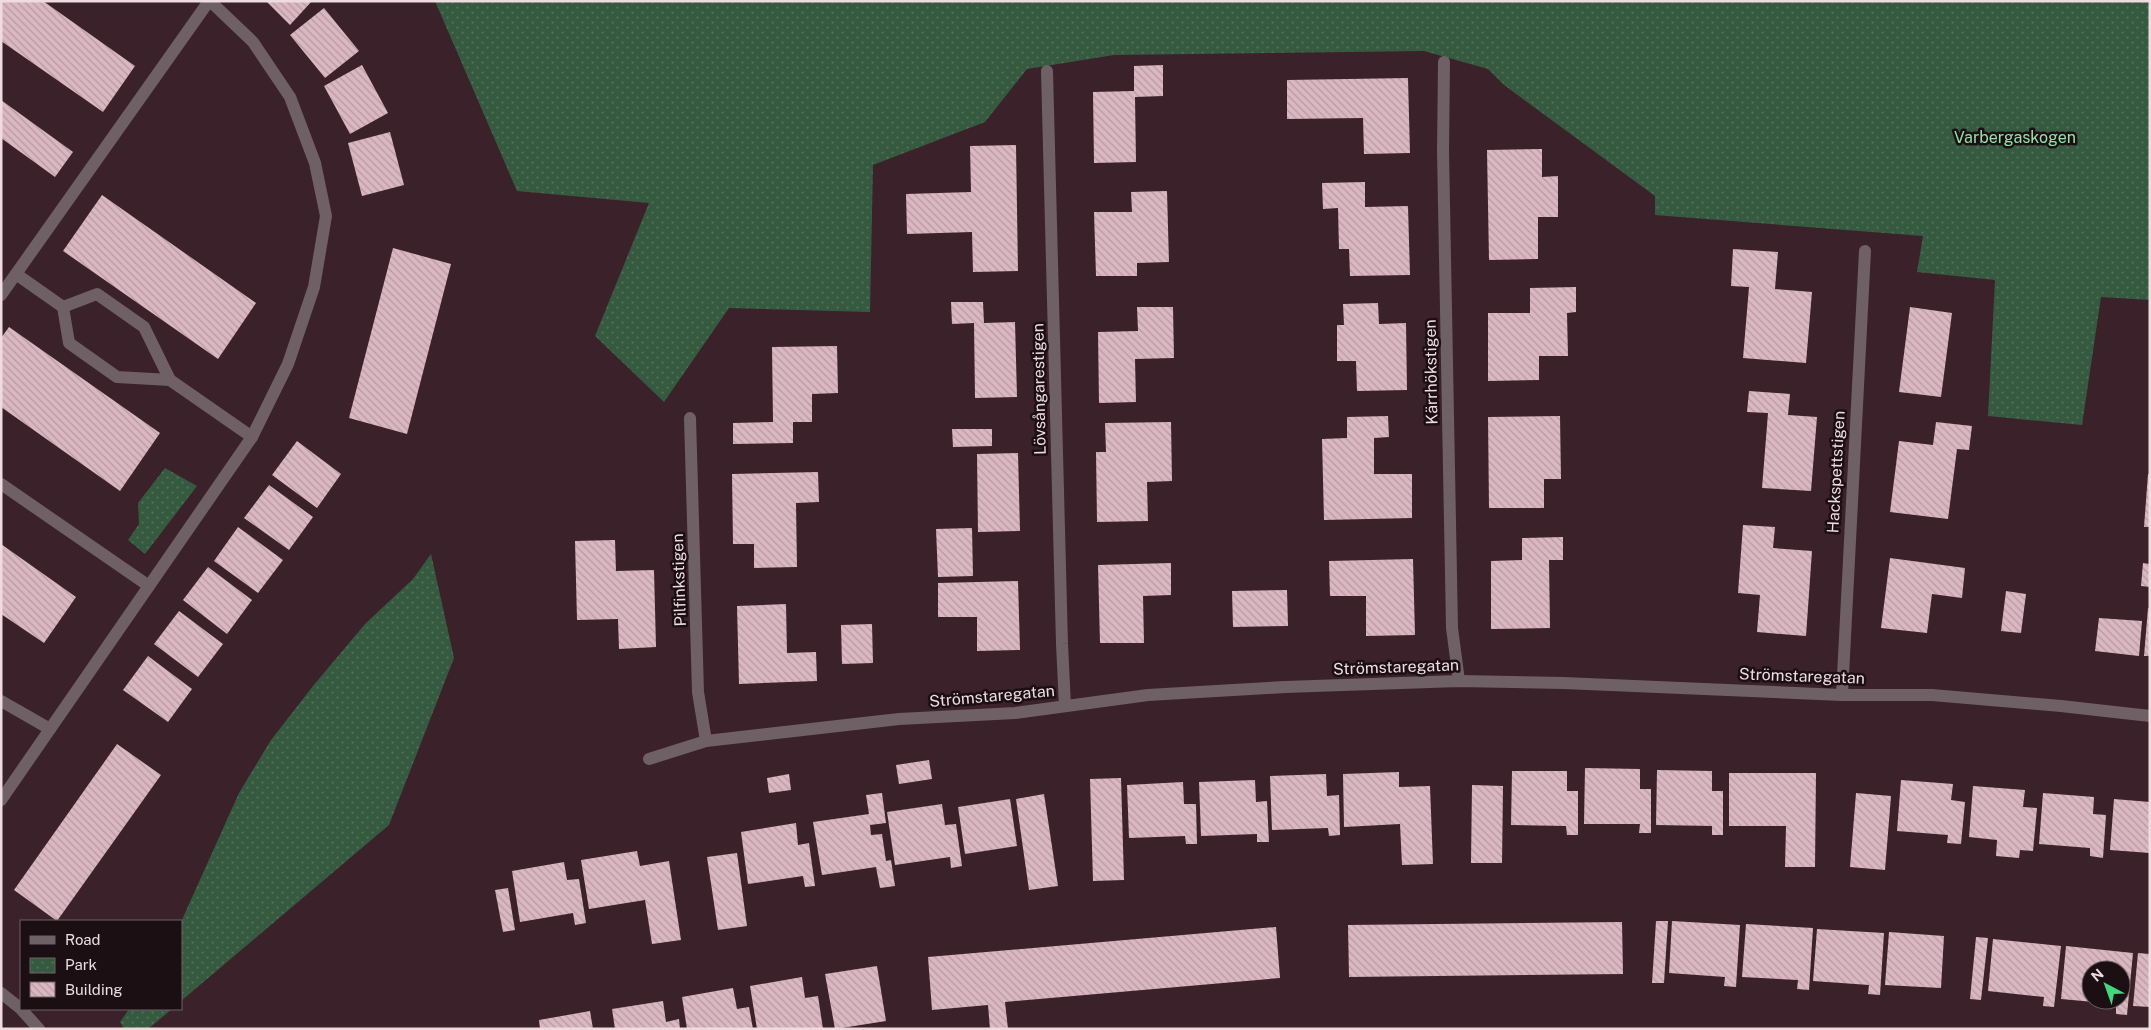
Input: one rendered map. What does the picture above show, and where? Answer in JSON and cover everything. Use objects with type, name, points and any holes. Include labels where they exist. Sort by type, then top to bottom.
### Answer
[{"type":"street","points":[[1,295],[209,1],[253,42],[290,97],[316,163],[326,216],[314,287],[288,364],[252,437],[1,800]]},
{"type":"street","name":"Kärrhökstigen","points":[[1444,62],[1444,171],[1452,618],[1459,681]]},
{"type":"street","name":"Lövsångarestigen","points":[[1047,71],[1062,644],[1066,706]]},
{"type":"street","name":"Hackspettstigen","points":[[1842,694],[1865,251]]},
{"type":"street","points":[[16,274],[63,306],[69,343],[118,377],[170,380]]},
{"type":"street","points":[[63,306],[97,294],[144,327],[170,380],[252,437]]},
{"type":"street","name":"Pilfinkstigen","points":[[690,418],[698,692],[706,741]]},
{"type":"street","points":[[1,484],[149,586]]},
{"type":"street","name":"Strömstaregatan","points":[[649,760],[706,741],[898,719],[1016,713],[1148,695],[1285,687],[1459,681],[1564,683],[1842,694],[1932,695],[2150,716]]},
{"type":"street","points":[[1,701],[50,729]]},
{"type":"street","points":[[1,993],[20,1008]]},
{"type":"street","points":[[22,1010],[39,1029]]},
{"type":"green space","name":"Varbergaskogen","points":[[435,1],[2150,1],[2150,300],[2101,297],[2082,425],[1988,416],[1995,280],[1917,272],[1923,236],[1655,215],[1655,196],[1504,85],[1488,69],[1424,51],[1114,55],[1027,69],[985,122],[873,165],[870,312],[729,308],[664,402],[595,336],[649,203],[517,191]]},
{"type":"green space","points":[[165,468],[197,486],[145,554],[128,540],[139,524],[138,503]]},
{"type":"green space","points":[[431,554],[454,658],[389,825],[182,1000],[182,920],[239,793],[271,740],[313,686],[365,624],[413,579]]},
{"type":"green space","points":[[128,1010],[171,1010],[148,1029],[124,1029],[120,1022]]},
{"type":"building","points":[[1,1],[43,1],[135,66],[103,112],[1,41]]},
{"type":"building","points":[[266,1],[312,1],[290,25]]},
{"type":"building","points":[[324,8],[359,51],[325,78],[290,35]]},
{"type":"building","points":[[362,65],[388,113],[350,134],[324,86]]},
{"type":"building","points":[[1163,65],[1163,96],[1135,97],[1136,162],[1094,163],[1093,92],[1134,91],[1134,66]]},
{"type":"building","points":[[1408,78],[1410,153],[1364,154],[1363,118],[1287,119],[1287,80]]},
{"type":"building","points":[[1,100],[73,152],[55,177],[1,138]]},
{"type":"building","points":[[390,132],[404,185],[362,196],[348,143]]},
{"type":"building","points":[[1016,145],[1018,271],[973,272],[972,232],[907,234],[906,194],[971,192],[970,146]]},
{"type":"building","points":[[1542,149],[1542,177],[1558,176],[1558,217],[1538,217],[1538,259],[1489,260],[1487,150]]},
{"type":"building","points":[[1365,182],[1365,207],[1408,206],[1410,275],[1350,276],[1349,249],[1339,249],[1338,208],[1323,209],[1322,183]]},
{"type":"building","points":[[1167,191],[1169,262],[1137,263],[1137,276],[1096,276],[1094,212],[1132,212],[1131,192]]},
{"type":"building","points":[[102,195],[256,303],[218,359],[63,251]]},
{"type":"building","points":[[393,248],[451,264],[407,434],[349,418]]},
{"type":"building","points":[[1733,249],[1778,252],[1775,289],[1812,292],[1806,363],[1743,358],[1749,287],[1731,286]]},
{"type":"building","points":[[1576,287],[1576,312],[1567,313],[1568,356],[1539,356],[1539,380],[1488,381],[1488,313],[1530,313],[1530,288]]},
{"type":"building","points":[[951,302],[983,302],[984,323],[1015,322],[1017,397],[975,398],[974,323],[952,324]]},
{"type":"building","points":[[1378,303],[1379,324],[1406,323],[1407,390],[1357,391],[1356,361],[1337,361],[1337,325],[1344,325],[1343,304]]},
{"type":"building","points":[[1137,307],[1173,307],[1174,358],[1135,359],[1136,402],[1099,403],[1098,332],[1138,331]]},
{"type":"building","points":[[1910,307],[1952,313],[1941,397],[1899,392]]},
{"type":"building","points":[[9,327],[160,433],[120,491],[1,407],[1,338]]},
{"type":"building","points":[[837,346],[838,393],[812,394],[812,422],[793,422],[793,443],[733,444],[733,423],[773,422],[772,347]]},
{"type":"building","points":[[1749,391],[1790,394],[1788,415],[1817,417],[1811,491],[1762,488],[1768,413],[1747,412]]},
{"type":"building","points":[[1388,416],[1389,437],[1374,438],[1374,474],[1412,474],[1412,518],[1324,520],[1322,439],[1347,438],[1347,417]]},
{"type":"building","points":[[1560,416],[1561,479],[1544,479],[1544,508],[1489,508],[1488,417]]},
{"type":"building","points":[[1171,422],[1172,481],[1147,482],[1148,521],[1097,522],[1096,452],[1106,452],[1105,423]]},
{"type":"building","points":[[1936,422],[1972,426],[1969,450],[1957,449],[1948,519],[1890,512],[1899,441],[1933,445]]},
{"type":"building","points":[[952,429],[992,429],[992,446],[953,447]]},
{"type":"building","points":[[297,441],[341,474],[317,508],[272,475]]},
{"type":"building","points":[[1018,453],[1020,531],[978,532],[977,454]]},
{"type":"building","points":[[818,472],[819,502],[796,503],[797,567],[754,568],[754,544],[733,544],[732,474]]},
{"type":"building","points":[[2148,474],[2150,474],[2150,527],[2144,527]]},
{"type":"building","points":[[269,485],[313,517],[289,550],[244,518]]},
{"type":"building","points":[[1743,525],[1775,527],[1773,548],[1812,551],[1806,636],[1757,632],[1760,595],[1738,593]]},
{"type":"building","points":[[238,527],[283,560],[258,593],[214,561]]},
{"type":"building","points":[[972,528],[973,576],[938,577],[936,529]]},
{"type":"building","points":[[1563,537],[1563,560],[1549,560],[1550,628],[1491,629],[1491,561],[1522,560],[1522,538]]},
{"type":"building","points":[[615,540],[616,571],[654,570],[656,647],[619,649],[618,619],[577,620],[575,541]]},
{"type":"building","points":[[1,544],[76,597],[44,643],[1,614]]},
{"type":"building","points":[[1890,558],[1965,568],[1962,598],[1932,594],[1927,633],[1881,628]]},
{"type":"building","points":[[1413,559],[1415,635],[1366,636],[1366,596],[1330,596],[1329,561]]},
{"type":"building","points":[[1171,563],[1171,595],[1143,596],[1144,643],[1100,643],[1098,565]]},
{"type":"building","points":[[2143,563],[2150,564],[2150,587],[2141,586]]},
{"type":"building","points":[[208,567],[252,600],[227,634],[183,600]]},
{"type":"building","points":[[1018,581],[1020,650],[977,651],[977,617],[938,617],[938,583]]},
{"type":"building","points":[[1287,590],[1288,626],[1233,627],[1232,591]]},
{"type":"building","points":[[2006,591],[2026,594],[2021,633],[2001,631]]},
{"type":"building","points":[[786,604],[787,653],[816,652],[817,681],[739,684],[737,606]]},
{"type":"building","points":[[2148,608],[2150,609],[2150,656],[2144,656]]},
{"type":"building","points":[[179,611],[223,644],[198,677],[154,644]]},
{"type":"building","points":[[2099,618],[2142,621],[2139,656],[2095,651]]},
{"type":"building","points":[[872,624],[873,663],[842,664],[841,625]]},
{"type":"building","points":[[148,656],[192,689],[168,722],[123,690]]},
{"type":"building","points":[[117,744],[161,775],[58,920],[14,890]]},
{"type":"building","points":[[929,760],[932,779],[899,784],[896,765]]},
{"type":"building","points":[[1585,768],[1640,769],[1640,789],[1651,789],[1651,833],[1639,833],[1640,824],[1584,824]]},
{"type":"building","points":[[1657,770],[1712,771],[1712,791],[1723,791],[1723,835],[1712,835],[1712,826],[1656,825]]},
{"type":"building","points":[[1512,771],[1567,771],[1567,791],[1578,791],[1578,835],[1567,835],[1566,826],[1511,825]]},
{"type":"building","points":[[1399,772],[1399,787],[1430,786],[1433,864],[1402,865],[1400,824],[1344,827],[1343,774]]},
{"type":"building","points":[[1729,773],[1816,773],[1815,867],[1785,867],[1786,826],[1729,826]]},
{"type":"building","points":[[789,774],[791,790],[769,793],[767,778]]},
{"type":"building","points":[[1326,774],[1327,796],[1339,795],[1340,835],[1329,836],[1328,828],[1272,830],[1270,776]]},
{"type":"building","points":[[1121,778],[1124,880],[1093,881],[1090,779]]},
{"type":"building","points":[[1255,780],[1256,802],[1267,801],[1269,842],[1257,842],[1257,834],[1201,836],[1199,782]]},
{"type":"building","points":[[1901,780],[1953,784],[1951,800],[1965,802],[1961,844],[1947,843],[1948,835],[1897,831]]},
{"type":"building","points":[[1183,782],[1184,804],[1196,804],[1197,844],[1186,844],[1185,836],[1129,838],[1127,785]]},
{"type":"building","points":[[1472,785],[1503,786],[1502,863],[1471,863]]},
{"type":"building","points":[[1973,786],[2025,790],[2023,807],[2037,808],[2033,851],[2020,850],[2019,858],[1996,856],[1997,840],[1969,837]]},
{"type":"building","points":[[882,793],[886,823],[870,825],[871,835],[882,834],[886,861],[891,860],[895,886],[880,888],[876,867],[822,875],[813,822],[869,814],[866,795]]},
{"type":"building","points":[[1856,793],[1891,796],[1885,870],[1850,867]]},
{"type":"building","points":[[2043,793],[2094,797],[2093,814],[2106,815],[2103,858],[2090,856],[2090,848],[2039,844]]},
{"type":"building","points":[[1044,794],[1058,886],[1029,890],[1016,799]]},
{"type":"building","points":[[1010,799],[1017,846],[965,854],[958,807]]},
{"type":"building","points":[[2114,799],[2150,802],[2150,853],[2110,850]]},
{"type":"building","points":[[942,804],[945,825],[956,824],[962,866],[951,868],[950,857],[895,865],[887,812]]},
{"type":"building","points":[[796,823],[798,845],[809,843],[815,886],[805,887],[803,876],[748,884],[741,832]]},
{"type":"building","points":[[637,851],[640,866],[669,861],[681,940],[652,944],[645,900],[589,909],[581,860]]},
{"type":"building","points":[[737,853],[747,926],[718,930],[707,857]]},
{"type":"building","points":[[564,862],[567,880],[579,879],[586,923],[575,925],[573,913],[520,922],[512,871]]},
{"type":"building","points":[[508,888],[515,930],[503,932],[495,890]]},
{"type":"building","points":[[1656,921],[1668,921],[1664,983],[1652,983]]},
{"type":"building","points":[[1672,921],[1740,925],[1736,987],[1724,986],[1725,977],[1669,973]]},
{"type":"building","points":[[1622,922],[1623,974],[1349,977],[1348,925]]},
{"type":"building","points":[[1746,924],[1813,928],[1809,990],[1797,989],[1798,980],[1742,977]]},
{"type":"building","points":[[1276,927],[1280,978],[1005,1002],[1008,1029],[990,1029],[988,1005],[932,1010],[928,957]]},
{"type":"building","points":[[1817,929],[1884,933],[1880,995],[1868,994],[1869,985],[1813,981]]},
{"type":"building","points":[[1889,932],[1944,936],[1941,988],[1885,985]]},
{"type":"building","points":[[1976,937],[1988,938],[1981,1000],[1970,999]]},
{"type":"building","points":[[1993,939],[2061,946],[2054,1007],[2043,1006],[2044,997],[1988,991]]},
{"type":"building","points":[[2066,946],[2133,953],[2131,974],[2131,960],[2081,960],[2081,1001],[2061,999]]},
{"type":"building","points":[[2138,953],[2150,954],[2150,1007],[2133,1006]]},
{"type":"building","points":[[877,966],[886,1021],[835,1029],[825,974]]},
{"type":"building","points":[[802,977],[805,998],[818,996],[823,1029],[757,1029],[750,986]]},
{"type":"building","points":[[733,988],[737,1009],[749,1007],[753,1029],[687,1029],[682,997]]},
{"type":"building","points":[[663,1001],[666,1022],[679,1019],[680,1029],[615,1029],[612,1009]]},
{"type":"building","points":[[2116,1010],[2127,1010],[2127,1015],[2116,1014]]},
{"type":"building","points":[[590,1011],[593,1029],[540,1029],[539,1020]]}]
